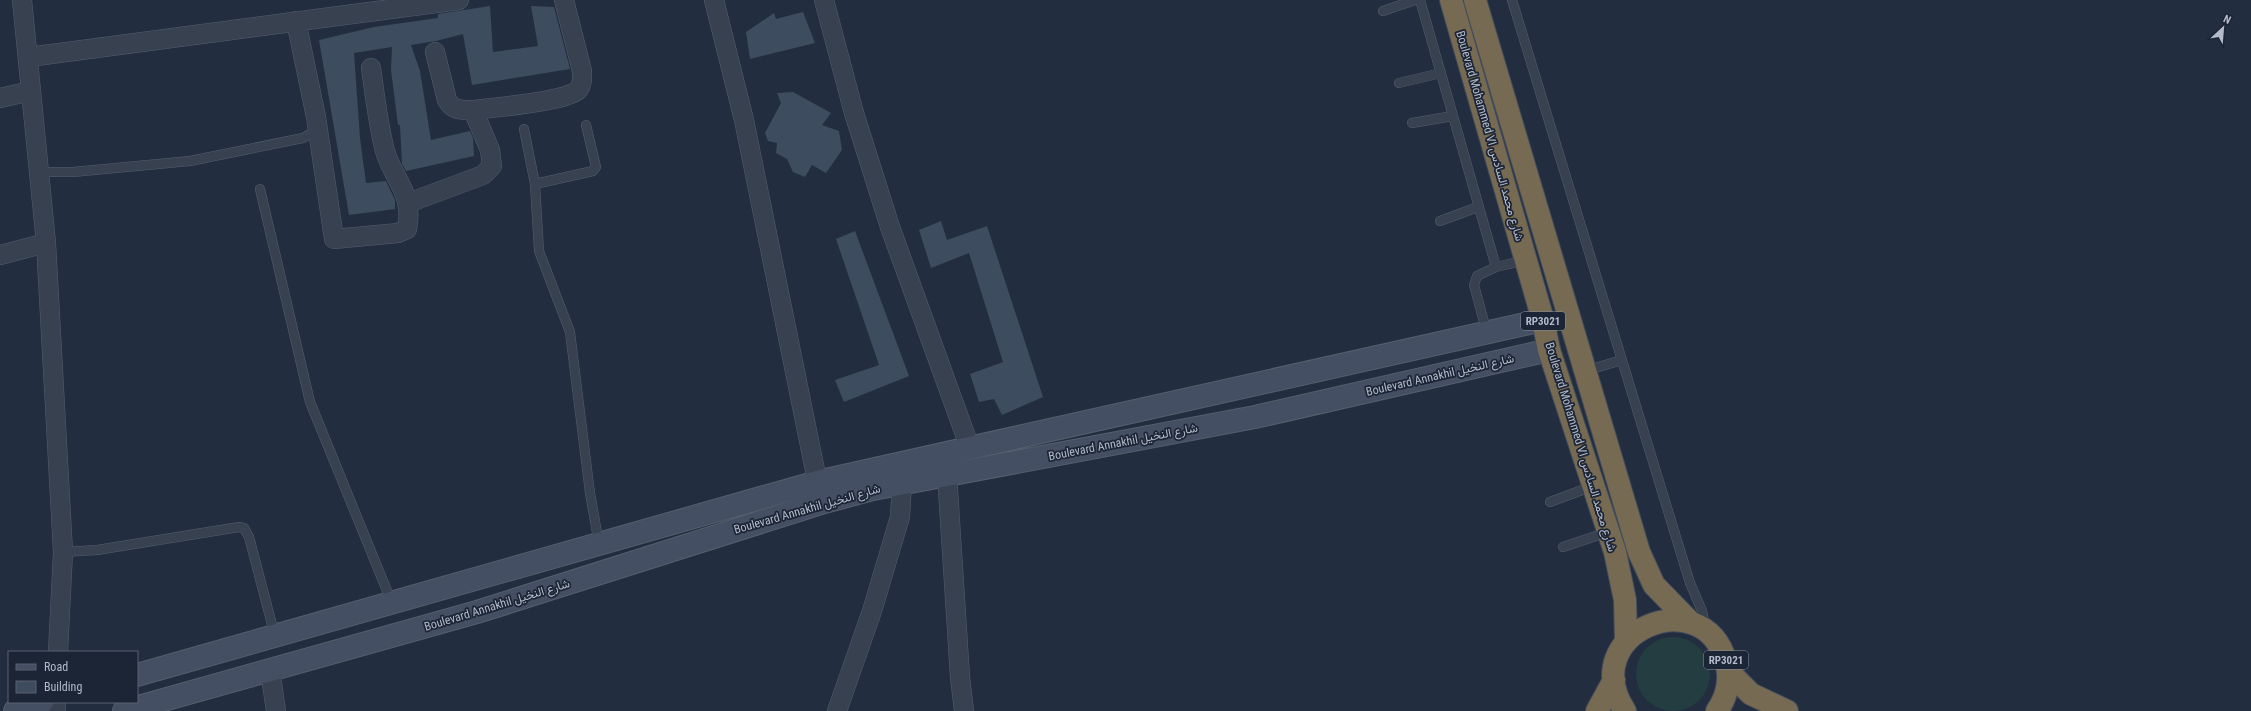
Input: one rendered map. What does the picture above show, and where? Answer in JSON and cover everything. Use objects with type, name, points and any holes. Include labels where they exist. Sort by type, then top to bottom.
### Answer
[{"type":"highway","name":"Boulevard Mohammed VI شارع محمد السادس","points":[[1451,0],[1543,320],[1549,350],[1615,552],[1625,600],[1626,642]]},
{"type":"highway","name":"Boulevard Mohammed VI شارع محمد السادس","points":[[1475,0],[1639,552],[1647,573],[1661,594],[1699,628]]},
{"type":"highway","name":"RP3021","points":[[1625,711],[1616,693],[1614,680],[1615,664],[1626,642],[1636,632],[1655,622],[1669,620],[1699,628],[1723,653],[1728,671],[1727,690],[1717,711]]},
{"type":"highway","points":[[1728,671],[1751,694],[1787,711]]},
{"type":"highway","points":[[1597,711],[1614,680]]},
{"type":"street","points":[[22,0],[29,57],[37,172],[46,243],[63,552],[58,651]]},
{"type":"street","points":[[29,57],[459,0]]},
{"type":"street","points":[[436,52],[447,100],[451,107],[459,110],[473,110],[564,98],[579,90],[582,82],[582,71],[564,0]]},
{"type":"street","points":[[714,0],[744,120],[819,492]]},
{"type":"street","points":[[824,0],[854,113],[890,227],[970,448]]},
{"type":"street","points":[[296,21],[318,129],[334,239],[398,233],[407,229],[410,216],[408,203],[401,183],[386,152],[371,68]]},
{"type":"street","points":[[0,98],[31,91]]},
{"type":"street","points":[[408,203],[483,175],[492,166],[490,150],[473,110]]},
{"type":"street","points":[[0,255],[46,243]]},
{"type":"street","name":"Boulevard Annakhil شارع النخيل","points":[[138,675],[599,544],[819,492],[970,448],[1543,320]]},
{"type":"street","name":"Boulevard Annakhil شارع النخيل","points":[[124,711],[477,612],[819,492],[872,488],[902,483],[1255,417],[1549,350]]},
{"type":"street","points":[[948,474],[960,677],[964,711]]},
{"type":"street","points":[[837,711],[872,611],[900,517],[902,483]]},
{"type":"street","points":[[270,670],[276,711]]},
{"type":"street","points":[[15,711],[39,703]]},
{"type":"lane","points":[[1383,11],[1415,0]]},
{"type":"lane","points":[[1420,0],[1496,267]]},
{"type":"lane","points":[[1512,0],[1690,583],[1702,611],[1699,628]]},
{"type":"lane","points":[[1399,83],[1441,73]]},
{"type":"lane","points":[[1412,123],[1453,116]]},
{"type":"lane","points":[[535,184],[593,171],[596,167],[586,124]]},
{"type":"lane","points":[[37,172],[73,172],[190,161],[303,138],[318,129]]},
{"type":"lane","points":[[524,129],[535,184],[539,251],[570,332],[590,493],[599,544]]},
{"type":"lane","points":[[260,189],[310,402],[392,602]]},
{"type":"lane","points":[[1440,221],[1478,207]]},
{"type":"lane","points":[[1487,333],[1474,285],[1477,276],[1496,267],[1526,260]]},
{"type":"lane","points":[[1585,371],[1622,360]]},
{"type":"lane","points":[[1550,502],[1593,486]]},
{"type":"lane","points":[[63,552],[97,550],[239,527],[244,528],[249,537],[275,636]]},
{"type":"lane","points":[[1563,547],[1608,532]]},
{"type":"green space","points":[[1666,637],[1680,637],[1694,643],[1704,653],[1710,667],[1710,681],[1704,695],[1694,705],[1680,711],[1666,711],[1652,705],[1642,695],[1636,681],[1636,667],[1642,653],[1652,643]]},
{"type":"building","points":[[490,6],[493,52],[538,46],[531,6],[554,7],[570,69],[472,85],[463,34],[436,41],[411,45],[420,71],[431,140],[470,131],[473,138],[474,156],[406,171],[402,164],[400,125],[398,125],[391,70],[392,47],[354,53],[360,138],[366,183],[386,181],[395,200],[395,209],[349,215],[319,40],[374,27],[438,18],[438,14]]},
{"type":"building","points":[[803,12],[815,43],[750,59],[746,32],[774,13],[776,19]]},
{"type":"building","points":[[793,92],[831,113],[822,125],[839,131],[842,150],[826,173],[812,165],[805,177],[793,172],[787,159],[776,153],[777,143],[768,141],[765,133],[781,103],[777,93]]},
{"type":"building","points":[[941,221],[947,240],[987,226],[1043,397],[1002,415],[994,399],[979,402],[970,374],[1003,362],[969,253],[931,268],[919,230]]},
{"type":"building","points":[[855,231],[909,376],[844,402],[835,380],[879,365],[836,239]]}]
